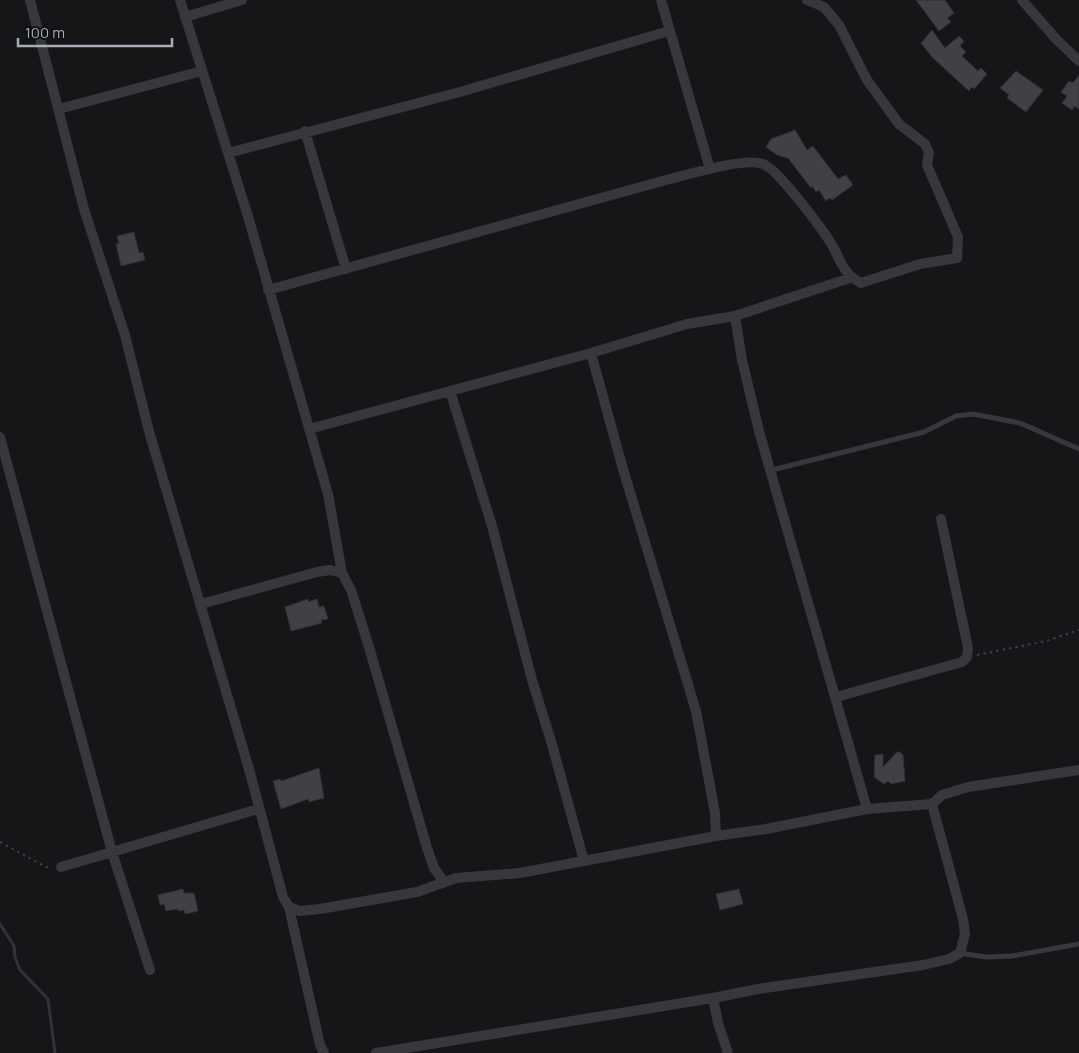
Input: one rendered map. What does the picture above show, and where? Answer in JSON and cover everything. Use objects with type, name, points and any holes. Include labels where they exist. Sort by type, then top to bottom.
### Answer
[{"type":"street","points":[[30,0],[82,199],[125,336],[150,435],[201,604],[283,898],[290,907],[320,1045],[324,1053]]},
{"type":"street","points":[[180,0],[228,153],[328,494],[342,573],[351,590],[367,639],[427,848],[434,868],[444,882]]},
{"type":"street","points":[[185,17],[242,0]]},
{"type":"street","points":[[661,0],[710,169]]},
{"type":"street","points":[[268,290],[732,164],[763,164],[780,176],[831,243],[850,278],[861,283],[920,264],[957,258],[958,238],[927,165],[929,153],[925,144],[899,124],[867,80],[839,25],[824,8],[807,0]]},
{"type":"street","points":[[1022,0],[1056,39],[1079,61]]},
{"type":"street","points":[[228,153],[305,131],[460,92],[669,31]]},
{"type":"street","points":[[59,109],[202,71]]},
{"type":"street","points":[[305,131],[346,269]]},
{"type":"street","points":[[309,429],[591,353],[687,324],[735,316],[850,278]]},
{"type":"street","points":[[735,316],[742,360],[759,431],[772,470],[868,809]]},
{"type":"street","points":[[591,353],[623,469],[696,711],[715,813],[716,836]]},
{"type":"street","points":[[450,391],[492,526],[532,680],[584,861]]},
{"type":"street","points":[[0,437],[112,852],[150,970]]},
{"type":"street","points":[[836,697],[962,662],[967,657],[968,648],[941,519]]},
{"type":"street","points":[[201,604],[318,572],[330,570],[342,573]]},
{"type":"street","points":[[290,907],[300,911],[320,909],[417,892],[456,878],[520,873],[868,809],[932,804],[942,795],[968,787],[1079,770]]},
{"type":"street","points":[[376,1053],[758,989],[923,965],[949,959],[960,953],[965,934],[963,919],[932,804]]},
{"type":"street","points":[[61,867],[258,809]]},
{"type":"street","points":[[713,998],[728,1053]]},
{"type":"lane","points":[[772,470],[924,432],[956,416],[972,414],[1020,423],[1079,449]]},
{"type":"lane","points":[[960,953],[986,958],[1012,956],[1079,944]]},
{"type":"path","points":[[967,657],[1046,641],[1079,630]]},
{"type":"path","points":[[0,842],[46,867],[61,867]]},
{"type":"building","points":[[916,0],[945,0],[954,13],[947,18],[951,22],[939,31]]},
{"type":"building","points":[[932,30],[945,48],[959,36],[964,41],[960,46],[966,52],[962,56],[978,71],[981,68],[987,74],[974,89],[972,87],[969,91],[932,57],[921,43]]},
{"type":"building","points":[[1016,71],[1043,90],[1026,112],[1007,98],[1009,95],[1000,88]]},
{"type":"building","points":[[1079,75],[1079,109],[1074,106],[1072,110],[1062,103],[1067,96],[1061,92],[1069,81],[1073,83]]},
{"type":"building","points":[[795,130],[807,150],[813,146],[838,179],[846,175],[853,185],[832,200],[830,198],[826,201],[819,190],[816,192],[812,186],[811,188],[788,158],[777,155],[766,147],[771,139]]},
{"type":"building","points":[[134,232],[139,253],[143,252],[145,260],[121,266],[116,244],[119,243],[117,236]]},
{"type":"building","points":[[308,599],[308,602],[317,599],[319,607],[324,606],[328,619],[321,620],[322,623],[291,631],[285,607]]},
{"type":"building","points":[[897,752],[903,755],[905,781],[891,784],[888,781],[884,784],[874,777],[875,755],[883,754],[883,767]]},
{"type":"building","points":[[319,768],[324,798],[309,802],[308,799],[281,809],[273,781],[280,779],[281,781]]},
{"type":"building","points":[[183,889],[184,893],[194,893],[198,911],[185,914],[184,910],[178,911],[178,909],[166,911],[164,904],[160,905],[158,895]]},
{"type":"building","points":[[739,889],[743,904],[720,910],[716,894]]},
{"type":"waterway","points":[[0,924],[14,946],[15,957],[20,970],[48,999],[55,1053]]}]
